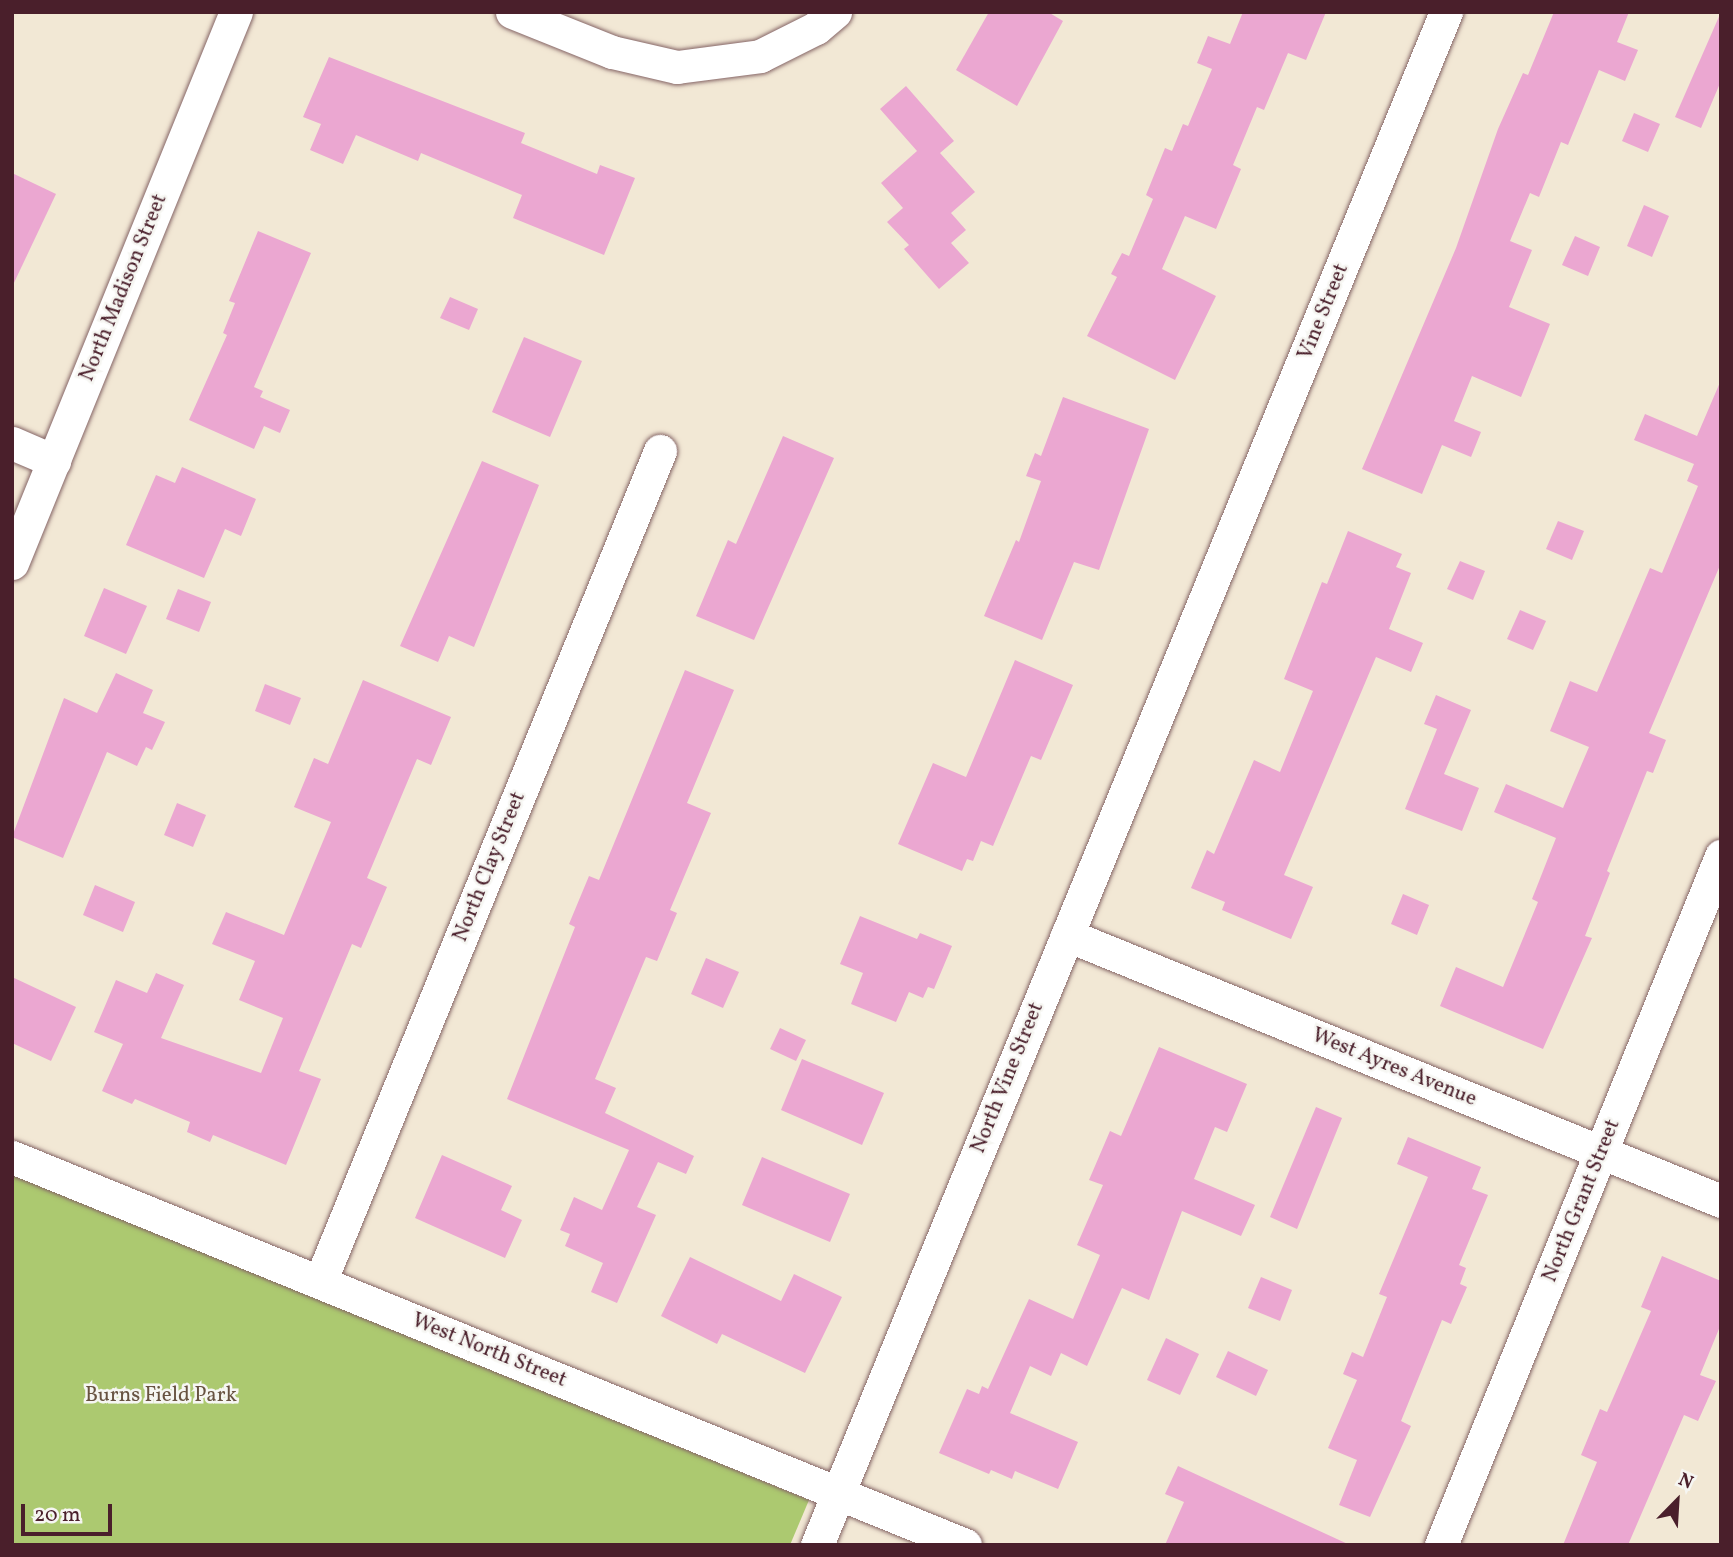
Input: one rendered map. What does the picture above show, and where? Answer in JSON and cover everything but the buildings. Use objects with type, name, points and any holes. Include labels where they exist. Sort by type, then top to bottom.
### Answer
[{"type":"street","name":"North Madison Street","points":[[12,563],[236,12]]},
{"type":"street","points":[[512,12],[612,52],[677,67],[760,56],[816,28],[835,12]]},
{"type":"street","name":"Vine Street","points":[[1200,611],[1446,12]]},
{"type":"street","points":[[12,443],[54,461]]},
{"type":"street","name":"North Clay Street","points":[[320,1282],[660,451]]},
{"type":"street","name":"North Vine Street","points":[[817,1545],[1200,611]]},
{"type":"street","name":"North Grant Street","points":[[1441,1545],[1721,856]]},
{"type":"street","name":"West Ayres Avenue","points":[[1067,935],[1721,1200]]},
{"type":"street","name":"West North Street","points":[[12,1157],[965,1545]]},
{"type":"green space","name":"Burns Field Park","points":[[12,1174],[809,1500],[790,1545],[12,1545]]}]
